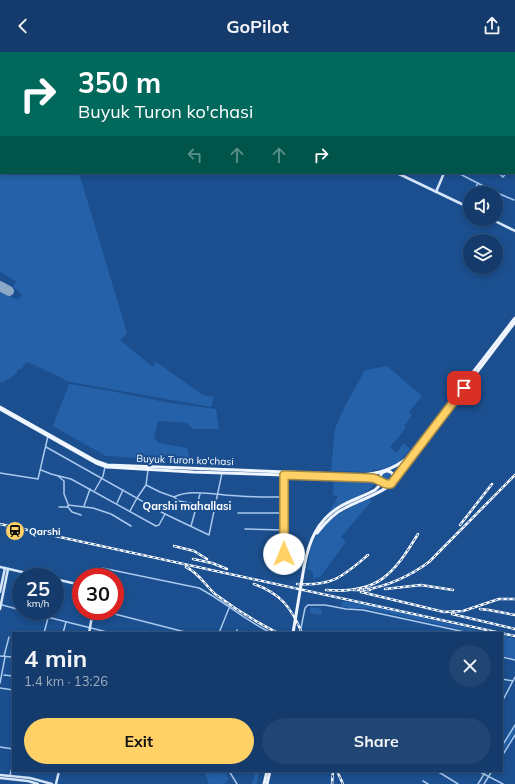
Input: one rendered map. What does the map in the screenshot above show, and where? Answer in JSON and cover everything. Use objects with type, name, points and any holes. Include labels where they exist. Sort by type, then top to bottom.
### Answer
[{"type":"main road","name":"Buyuk Turon ko'chasi","points":[[0,408],[96,463],[105,466],[148,470],[360,475],[376,474],[394,468],[406,459],[515,318]]},
{"type":"main road","points":[[305,567],[314,538],[321,527],[340,510],[385,490],[393,483],[515,322]]},
{"type":"main road","name":"Buyuk Turon ko'chasi","points":[[0,408],[104,464],[284,475],[372,478],[381,481]]},
{"type":"main road","points":[[294,632],[307,550],[311,539],[324,521],[340,507],[375,490],[381,481],[381,475],[385,471],[390,471],[393,474],[395,478],[393,483]]},
{"type":"main road","points":[[381,481],[387,485],[393,483]]},
{"type":"main road","points":[[264,784],[268,772]]},
{"type":"main road","points":[[267,784],[268,772]]},
{"type":"street","points":[[399,174],[463,205]]},
{"type":"street","points":[[436,192],[444,174]]},
{"type":"street","points":[[460,174],[514,200]]},
{"type":"street","points":[[503,225],[515,231]]},
{"type":"street","points":[[0,473],[38,480],[48,436]]},
{"type":"street","points":[[46,447],[165,514],[208,535],[223,471]]},
{"type":"street","points":[[94,491],[102,478],[105,466]]},
{"type":"street","points":[[41,470],[66,477],[157,526],[165,514]]},
{"type":"street","points":[[130,512],[146,484],[148,470]]},
{"type":"street","points":[[284,475],[284,554]]},
{"type":"street","points":[[58,476],[64,481],[64,494],[68,506],[72,512],[81,515]]},
{"type":"street","points":[[146,484],[182,502],[215,508]]},
{"type":"street","points":[[84,506],[90,489]]},
{"type":"street","points":[[116,503],[123,490]]},
{"type":"street","points":[[174,497],[190,493],[284,497]]},
{"type":"street","points":[[191,526],[200,494]]},
{"type":"street","points":[[59,507],[84,506],[111,514],[131,526]]},
{"type":"street","points":[[238,513],[284,513]]},
{"type":"street","points":[[245,529],[284,530]]},
{"type":"street","points":[[0,567],[12,570]]},
{"type":"street","points":[[0,592],[7,569]]},
{"type":"street","points":[[0,609],[7,569]]},
{"type":"street","points":[[124,573],[198,588],[213,596],[255,625],[270,632]]},
{"type":"street","points":[[1,605],[12,608]]},
{"type":"street","points":[[300,632],[305,608],[308,605],[325,605],[346,609],[363,610],[465,632]]},
{"type":"street","points":[[219,632],[229,608]]},
{"type":"street","points":[[124,616],[185,632]]},
{"type":"street","points":[[44,632],[47,620]]},
{"type":"street","points":[[57,620],[107,632]]},
{"type":"street","points":[[89,632],[91,620]]},
{"type":"street","points":[[63,632],[66,622]]},
{"type":"street","points":[[0,683],[4,656],[9,637]]},
{"type":"street","points":[[0,656],[12,657]]},
{"type":"street","points":[[503,657],[515,660]]},
{"type":"street","points":[[4,675],[12,676]]},
{"type":"street","points":[[503,700],[515,676]]},
{"type":"street","points":[[503,679],[513,681]]},
{"type":"street","points":[[0,688],[12,690]]},
{"type":"street","points":[[503,744],[515,725]]},
{"type":"street","points":[[503,754],[515,735]]},
{"type":"street","points":[[0,747],[12,750]]},
{"type":"street","points":[[10,775],[12,768]]},
{"type":"street","points":[[56,784],[59,772]]},
{"type":"street","points":[[230,772],[237,784]]},
{"type":"street","points":[[440,772],[458,784]]},
{"type":"street","points":[[480,772],[503,784]]},
{"type":"street","points":[[484,784],[491,772]]},
{"type":"street","points":[[0,774],[30,778],[52,784]]},
{"type":"street","points":[[478,784],[484,774]]},
{"type":"street","points":[[0,778],[28,781],[38,784]]},
{"type":"street","points":[[423,781],[428,784]]},
{"type":"shaded area","points":[[0,174],[79,174],[127,333],[120,340],[153,367],[156,362],[203,395],[214,397],[211,407],[65,381],[64,379],[27,362],[16,374],[2,383],[0,382],[0,292],[18,300],[22,294],[13,287],[16,281],[0,272]]},
{"type":"shaded area","points":[[387,366],[422,396],[409,412],[412,415],[404,426],[406,428],[390,447],[396,453],[404,443],[410,449],[402,459],[403,460],[388,468],[372,470],[371,472],[331,471],[335,428],[344,408],[365,370]]},
{"type":"shaded area","points":[[69,384],[170,403],[216,409],[219,429],[193,429],[187,423],[158,421],[154,438],[159,443],[187,448],[190,459],[155,459],[106,456],[53,426]]},
{"type":"shaded area","points":[[385,473],[389,473],[391,474],[391,482],[385,483],[382,480],[382,476]]},
{"type":"shaded area","points":[[334,478],[376,481],[370,489],[329,512],[338,496],[333,495]]},
{"type":"shaded area","points":[[370,498],[371,502],[341,537],[346,542],[320,577],[313,579],[313,572],[307,569],[311,547],[315,538],[335,516]]},
{"type":"shaded area","points":[[343,601],[385,608],[483,632],[468,632],[365,608],[350,608],[341,606]]},
{"type":"shaded area","points":[[311,607],[322,609],[321,615],[310,613]]},
{"type":"shaded area","points":[[503,635],[515,639],[515,659],[503,655]]},
{"type":"shaded area","points":[[515,727],[515,732],[503,751],[503,746]]},
{"type":"shaded area","points":[[204,772],[225,772],[229,779],[224,784],[209,784]]},
{"type":"shaded area","points":[[254,772],[259,772],[257,784],[252,784]]},
{"type":"runway","points":[[0,286],[9,291]]},
{"type":"railway","points":[[364,590],[382,586],[398,580],[429,562],[515,475]]},
{"type":"railway","points":[[460,525],[492,484]]},
{"type":"railway","points":[[0,524],[497,632]]},
{"type":"railway","points":[[326,590],[359,589],[382,579],[392,571],[418,534]]},
{"type":"railway","points":[[174,546],[194,551],[207,559]]},
{"type":"railway","points":[[297,584],[328,582],[344,574],[368,555]]},
{"type":"railway","points":[[193,559],[212,563],[227,569]]},
{"type":"railway","points":[[186,567],[195,572],[215,594],[223,600],[276,632]]},
{"type":"railway","points":[[254,584],[271,592],[284,602],[294,616],[302,632]]},
{"type":"railway","points":[[385,589],[421,585],[453,590]]},
{"type":"railway","points":[[354,590],[370,590]]},
{"type":"railway","points":[[361,592],[444,612],[463,611],[499,599],[515,599]]},
{"type":"railway","points":[[480,609],[515,615]]},
{"type":"railway","points":[[452,614],[515,629]]},
{"type":"railway","points":[[503,633],[515,636]]},
{"type":"railway","points":[[332,784],[333,772]]},
{"type":"railway","points":[[337,772],[343,784]]},
{"type":"place","name":"Qarshi","points":[[15,531]]},
{"type":"district","name":"Qarshi mahallasi","points":[[187,506]]},
{"type":"route","points":[[284,554],[284,475],[372,478],[389,485],[393,483],[464,388]]}]
